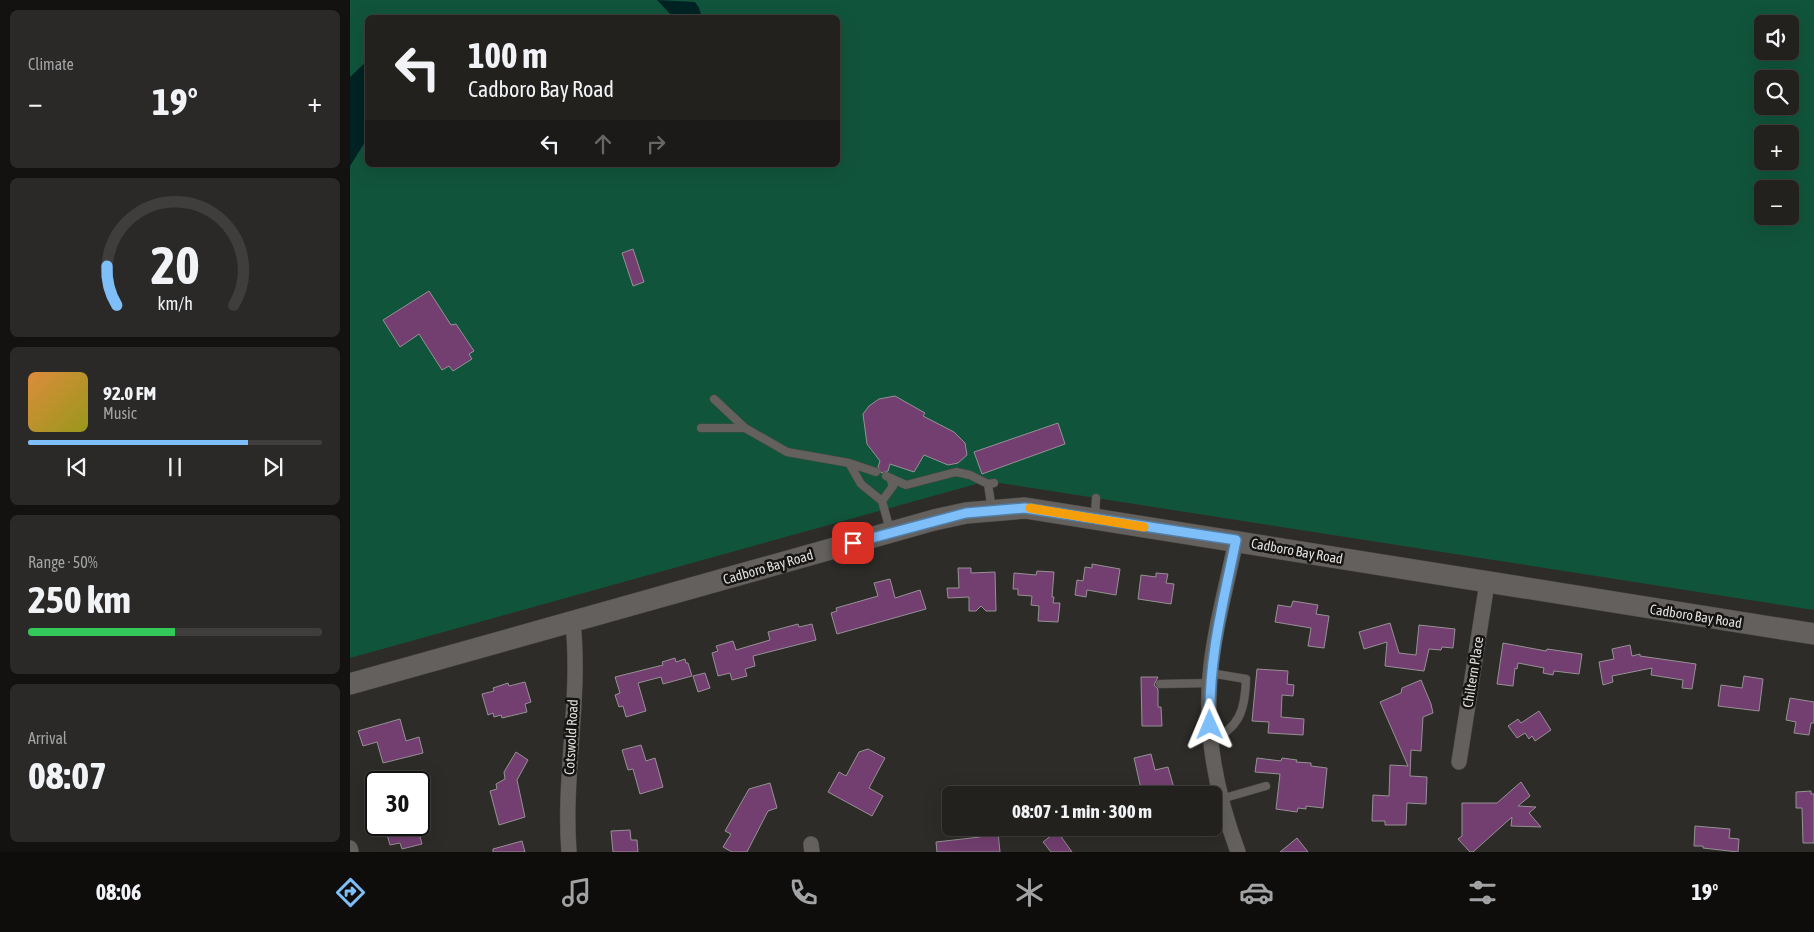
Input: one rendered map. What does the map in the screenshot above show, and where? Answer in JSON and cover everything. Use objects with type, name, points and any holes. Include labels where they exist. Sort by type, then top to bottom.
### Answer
[{"type":"main road","name":"Cadboro Bay Road","points":[[350,684],[573,623],[934,520],[992,510],[1025,508],[1236,540],[1487,583],[1814,634]]},
{"type":"street","points":[[1219,786],[1210,741],[1210,678],[1217,632],[1236,540]]},
{"type":"street","name":"Chiltern Place","points":[[1459,762],[1487,583]]},
{"type":"street","name":"Cotswold Road","points":[[570,852],[569,751],[576,656],[573,623]]},
{"type":"street","points":[[1222,802],[1238,852]]},
{"type":"street","points":[[350,848],[351,852]]},
{"type":"lane","points":[[714,399],[745,428],[786,452],[849,463],[876,472]]},
{"type":"lane","points":[[700,428],[745,428]]},
{"type":"lane","points":[[849,463],[861,484],[882,501],[891,532]]},
{"type":"lane","points":[[882,501],[893,486],[888,476],[906,485],[956,472],[991,483],[992,510]]},
{"type":"lane","points":[[1095,519],[1096,498]]},
{"type":"lane","points":[[1160,684],[1210,678],[1246,679],[1245,701],[1235,723],[1223,735],[1210,741]]},
{"type":"lane","points":[[1222,799],[1266,786]]},
{"type":"green space","points":[[350,0],[1814,0],[1814,610],[987,481],[350,658]]},
{"type":"water","points":[[657,0],[695,2],[701,15],[671,15]]},
{"type":"water","points":[[365,63],[365,142],[350,166],[350,77]]},
{"type":"building","points":[[633,249],[644,282],[633,286],[622,253]]},
{"type":"building","points":[[429,291],[451,325],[456,324],[474,351],[469,354],[472,359],[453,371],[449,366],[442,370],[419,334],[400,347],[383,320]]},
{"type":"building","points":[[895,396],[925,413],[923,416],[954,432],[965,443],[967,455],[958,463],[948,465],[924,455],[914,472],[890,464],[888,471],[881,473],[878,467],[880,461],[867,444],[863,414],[869,406],[879,399]]},
{"type":"building","points":[[1058,423],[1065,444],[982,474],[974,452]]},
{"type":"building","points":[[1092,564],[1120,569],[1116,595],[1087,590],[1086,597],[1075,595],[1077,580],[1083,581],[1085,567],[1092,568]]},
{"type":"building","points":[[958,568],[971,568],[971,573],[995,572],[996,611],[986,611],[981,606],[976,611],[969,611],[969,597],[948,598],[947,588],[959,588]]},
{"type":"building","points":[[1037,571],[1054,572],[1052,597],[1054,597],[1053,603],[1060,603],[1058,622],[1038,621],[1039,606],[1031,605],[1032,596],[1018,595],[1018,589],[1013,589],[1014,573],[1036,575]]},
{"type":"building","points":[[1156,573],[1168,574],[1166,583],[1174,584],[1171,604],[1138,599],[1141,575],[1156,577]]},
{"type":"building","points":[[890,579],[895,598],[920,590],[926,609],[837,634],[831,613],[837,611],[836,608],[878,596],[874,583]]},
{"type":"building","points":[[1293,601],[1318,605],[1316,614],[1329,616],[1324,648],[1308,646],[1311,628],[1275,622],[1278,605],[1291,607]]},
{"type":"building","points":[[1390,623],[1399,653],[1416,655],[1419,625],[1455,629],[1453,648],[1429,649],[1424,671],[1385,666],[1387,642],[1364,649],[1359,632]]},
{"type":"building","points":[[798,624],[799,627],[812,624],[816,640],[753,656],[755,666],[745,669],[747,676],[732,680],[730,673],[718,676],[712,653],[718,651],[716,646],[733,641],[736,650],[770,640],[768,632]]},
{"type":"building","points":[[1503,643],[1546,651],[1547,649],[1582,654],[1579,674],[1554,671],[1553,675],[1543,673],[1544,668],[1518,663],[1517,669],[1515,668],[1513,686],[1497,684]]},
{"type":"building","points":[[1630,645],[1632,656],[1640,654],[1640,656],[1696,664],[1692,689],[1682,688],[1683,680],[1651,675],[1652,668],[1612,676],[1613,682],[1603,685],[1599,662],[1614,659],[1612,649]]},
{"type":"building","points":[[675,658],[676,662],[685,659],[692,676],[663,684],[661,677],[638,683],[646,711],[626,717],[623,706],[619,707],[615,695],[620,693],[615,677],[663,665],[662,662]]},
{"type":"building","points":[[1257,669],[1288,671],[1287,684],[1294,685],[1293,696],[1282,695],[1281,717],[1304,719],[1303,735],[1268,733],[1269,722],[1252,721]]},
{"type":"building","points":[[705,673],[710,688],[698,692],[693,676]]},
{"type":"building","points":[[1744,676],[1763,679],[1759,711],[1718,706],[1721,685],[1742,688]]},
{"type":"building","points":[[1141,677],[1158,677],[1154,685],[1158,689],[1158,707],[1161,707],[1162,726],[1142,726]]},
{"type":"building","points":[[1421,680],[1433,713],[1423,717],[1421,751],[1411,750],[1410,776],[1427,777],[1426,804],[1407,803],[1406,825],[1385,825],[1385,821],[1372,821],[1373,795],[1389,796],[1390,765],[1408,766],[1380,702],[1401,693],[1402,688]]},
{"type":"building","points":[[525,682],[531,702],[525,704],[527,712],[502,718],[501,715],[494,717],[493,713],[488,715],[482,694],[494,691],[493,688],[508,683],[509,686]]},
{"type":"building","points":[[1790,698],[1814,702],[1814,723],[1811,723],[1809,735],[1794,733],[1796,722],[1786,720]]},
{"type":"building","points":[[1539,711],[1551,730],[1535,741],[1532,736],[1529,739],[1525,733],[1517,738],[1508,726],[1518,719],[1521,723]]},
{"type":"building","points":[[400,719],[406,741],[419,737],[423,753],[383,763],[377,742],[363,746],[358,731]]},
{"type":"building","points":[[641,745],[646,761],[655,758],[663,787],[640,794],[633,769],[628,770],[622,750]]},
{"type":"building","points":[[868,749],[885,758],[869,788],[883,796],[872,816],[828,792],[839,772],[846,776],[859,752]]},
{"type":"building","points":[[516,752],[528,760],[517,780],[525,817],[499,825],[490,791],[497,789],[496,784],[505,779],[504,772]]},
{"type":"building","points":[[1151,754],[1155,770],[1168,767],[1173,786],[1140,786],[1134,758]]},
{"type":"building","points":[[1257,758],[1281,761],[1282,758],[1297,760],[1296,762],[1311,763],[1311,766],[1327,768],[1323,808],[1306,806],[1306,809],[1298,808],[1297,812],[1276,809],[1280,774],[1255,772]]},
{"type":"building","points":[[1521,782],[1530,796],[1518,806],[1536,807],[1529,813],[1541,827],[1511,826],[1512,817],[1473,852],[1470,852],[1458,839],[1462,836],[1462,803],[1497,803]]},
{"type":"building","points":[[770,783],[777,808],[768,811],[747,852],[732,852],[723,847],[731,834],[725,831],[749,789]]},
{"type":"building","points":[[1811,791],[1811,794],[1814,794],[1814,843],[1803,843],[1802,808],[1796,808],[1796,792]]},
{"type":"building","points":[[1695,826],[1730,829],[1729,838],[1739,839],[1738,852],[1694,846]]},
{"type":"building","points":[[630,830],[631,840],[637,840],[638,852],[613,852],[611,831]]},
{"type":"building","points":[[387,836],[420,836],[422,844],[402,849],[400,843],[390,845]]},
{"type":"building","points":[[998,836],[1000,852],[937,852],[936,842]]},
{"type":"building","points":[[1051,836],[1061,836],[1072,852],[1051,852],[1043,842]]},
{"type":"building","points":[[1297,838],[1308,852],[1280,852]]},
{"type":"building","points":[[522,841],[525,852],[493,852],[493,849]]},
{"type":"slow traffic","points":[[1030,508],[1144,527]]},
{"type":"route","points":[[853,543],[966,513],[1025,508],[1236,540],[1210,673],[1210,725]]}]
